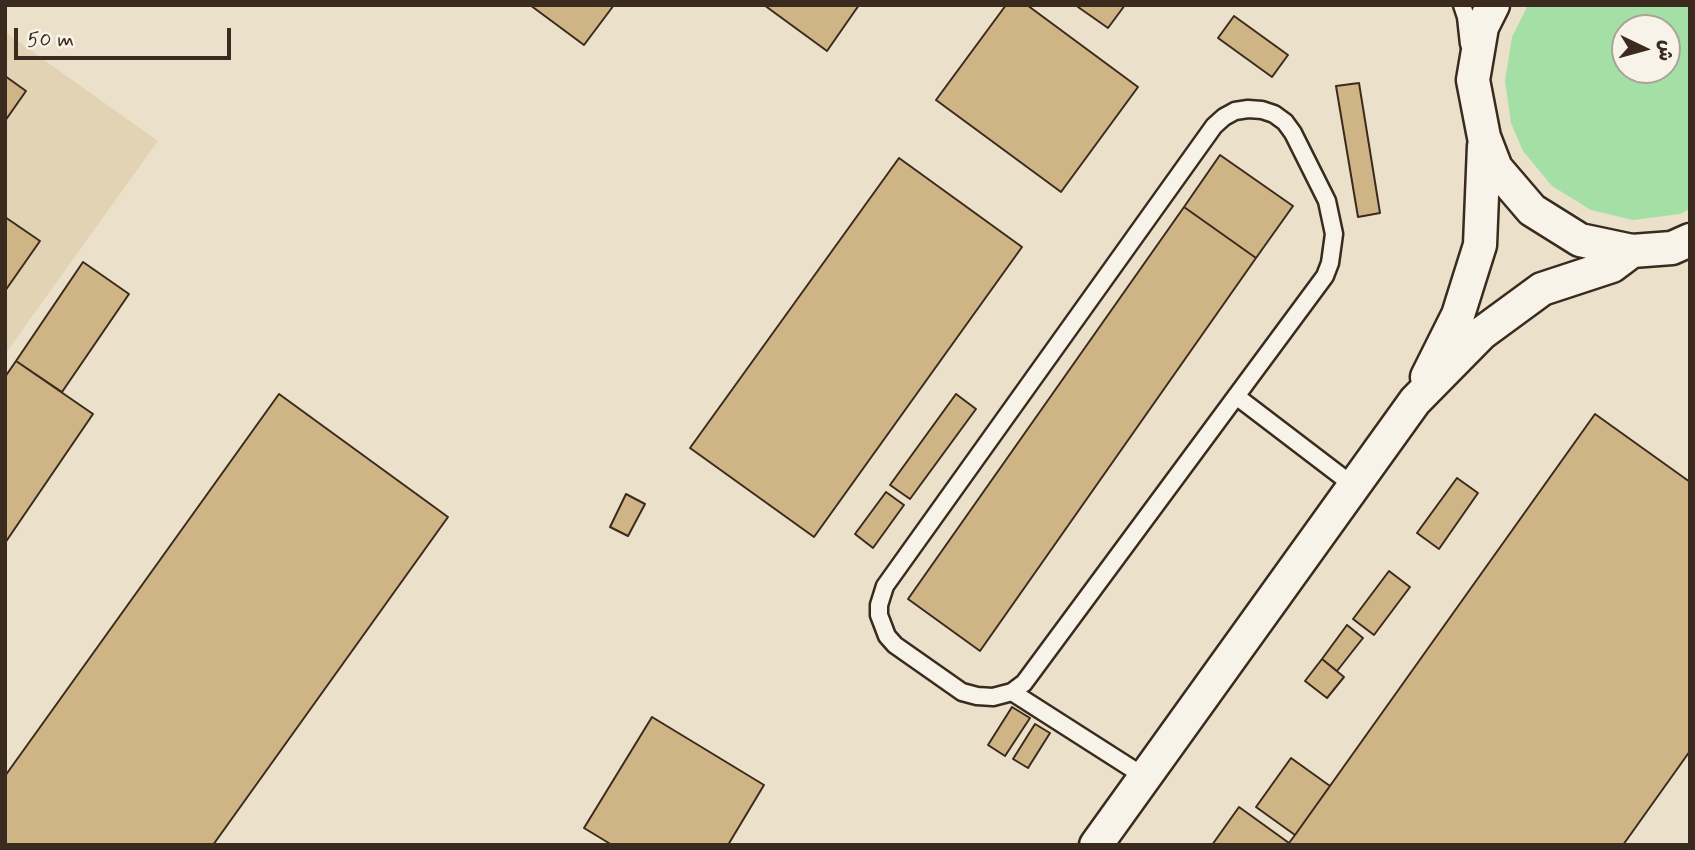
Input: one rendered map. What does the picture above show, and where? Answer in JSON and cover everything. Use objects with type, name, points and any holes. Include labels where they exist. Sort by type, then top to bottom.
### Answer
[{"type":"street","points":[[1493,5],[1482,27],[1473,80],[1484,137],[1496,168],[1532,210],[1580,240],[1632,251],[1684,245]]},
{"type":"street","points":[[1415,401],[1458,315],[1480,245],[1484,137]]},
{"type":"street","points":[[1096,845],[1415,401],[1482,333],[1542,289],[1612,266],[1632,251]]},
{"type":"lane","points":[[1462,5],[1466,17],[1473,80]]},
{"type":"lane","points":[[1262,110],[1274,114],[1293,132],[1327,201],[1332,218],[1333,249],[1325,276],[1236,396],[1035,670],[1012,692],[977,696],[962,692],[895,645],[882,626],[879,615],[885,586],[1214,126],[1235,111],[1262,110]]},
{"type":"lane","points":[[1236,396],[1354,486]]},
{"type":"lane","points":[[1012,692],[1145,777]]},
{"type":"shaded area","points":[[5,32],[158,141],[5,354]]},
{"type":"green space","points":[[1528,5],[1690,5],[1690,209],[1680,214],[1633,220],[1591,210],[1552,186],[1523,151],[1511,123],[1505,81],[1512,37]]},
{"type":"building","points":[[530,5],[614,5],[584,45]]},
{"type":"building","points":[[764,5],[859,5],[827,51]]},
{"type":"building","points":[[1006,5],[1027,5],[1138,87],[1061,192],[936,100]]},
{"type":"building","points":[[1125,5],[1108,28],[1078,7]]},
{"type":"building","points":[[1234,16],[1288,55],[1272,77],[1218,38]]},
{"type":"building","points":[[5,76],[26,91],[5,121]]},
{"type":"building","points":[[1359,83],[1380,213],[1358,217],[1336,86]]},
{"type":"building","points":[[1220,155],[1293,206],[1256,258],[1184,207]]},
{"type":"building","points":[[899,158],[1022,247],[814,537],[690,448]]},
{"type":"building","points":[[1184,207],[1256,258],[980,651],[908,599]]},
{"type":"building","points":[[5,217],[40,241],[5,291]]},
{"type":"building","points":[[83,262],[129,294],[62,392],[16,361]]},
{"type":"building","points":[[16,361],[93,414],[5,543],[5,377]]},
{"type":"building","points":[[279,394],[448,517],[213,845],[5,845],[5,776]]},
{"type":"building","points":[[956,394],[976,409],[910,499],[890,485]]},
{"type":"building","points":[[1595,414],[1690,482],[1690,751],[1623,845],[1291,845],[1289,843]]},
{"type":"building","points":[[1457,478],[1478,493],[1439,549],[1417,533]]},
{"type":"building","points":[[886,492],[904,505],[873,548],[855,534]]},
{"type":"building","points":[[626,494],[645,504],[628,536],[610,527]]},
{"type":"building","points":[[1389,571],[1410,587],[1374,635],[1353,619]]},
{"type":"building","points":[[1347,625],[1363,638],[1337,671],[1322,659]]},
{"type":"building","points":[[1322,659],[1344,677],[1327,698],[1305,681]]},
{"type":"building","points":[[1012,707],[1030,718],[1005,756],[988,745]]},
{"type":"building","points":[[652,717],[764,785],[728,845],[612,845],[584,828]]},
{"type":"building","points":[[1035,724],[1050,733],[1028,768],[1013,759]]},
{"type":"building","points":[[1291,758],[1330,786],[1295,835],[1256,807]]},
{"type":"building","points":[[1239,807],[1289,843],[1291,845],[1212,845]]}]
